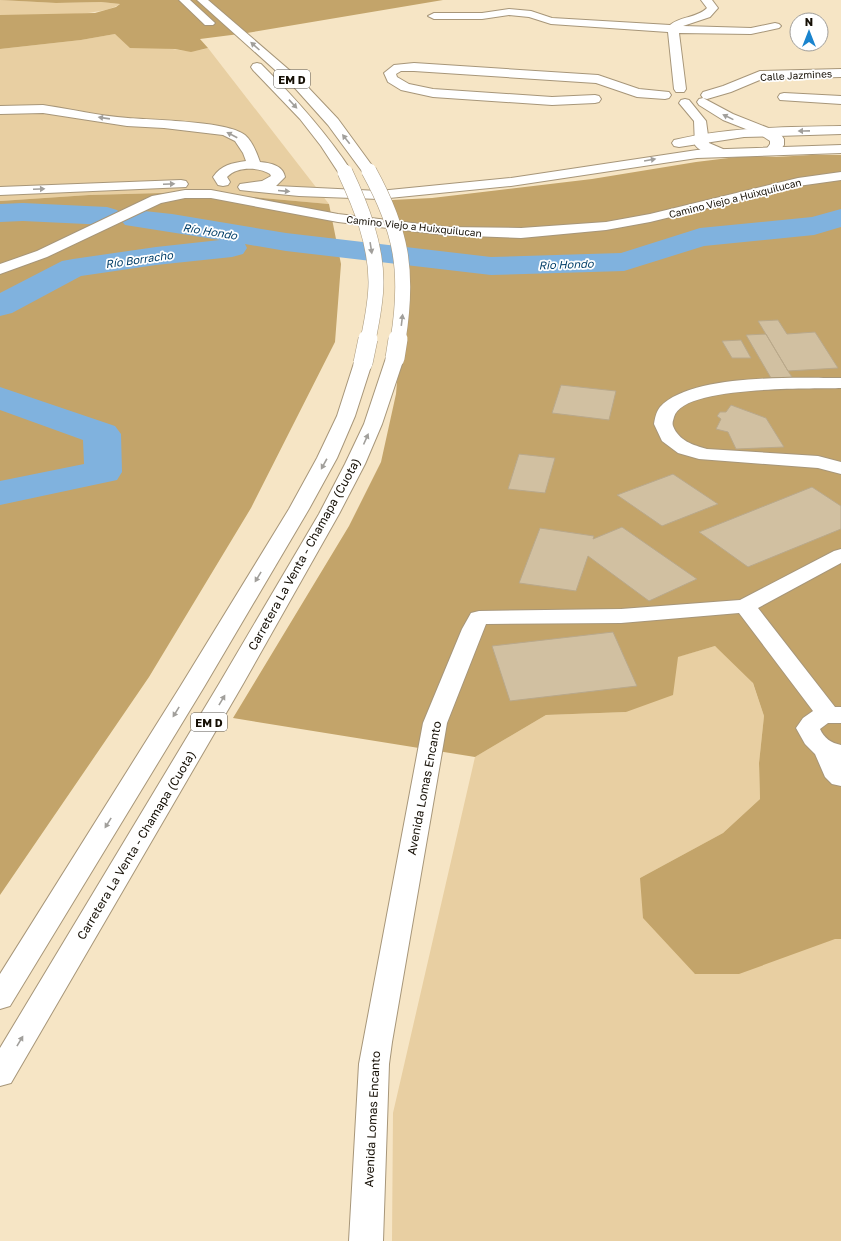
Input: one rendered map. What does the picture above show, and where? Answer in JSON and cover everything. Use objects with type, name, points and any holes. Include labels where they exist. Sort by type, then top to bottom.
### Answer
[{"type":"main road","points":[[184,0],[216,29]]},
{"type":"main road","name":"Carretera La Venta - Chamapa (Cuota)","points":[[0,1074],[232,684],[329,514],[355,464],[373,424],[395,358],[404,297],[400,245],[396,229],[387,208],[368,171],[333,122],[298,84],[202,0]]},
{"type":"main road","points":[[673,29],[681,22],[706,15],[713,8],[706,0]]},
{"type":"main road","points":[[434,16],[482,16],[509,12],[531,14],[551,21],[673,29],[751,31],[775,26]]},
{"type":"main road","points":[[673,29],[695,93]]},
{"type":"main road","name":"EM D","points":[[0,998],[192,687],[299,509],[327,458],[346,416],[363,363],[372,321],[376,281],[369,234],[355,190],[329,146],[312,125],[277,86],[249,60]]},
{"type":"main road","points":[[595,99],[552,101],[433,93],[405,87],[392,80],[390,73],[398,68],[414,67],[598,79],[637,93],[665,95],[670,91],[695,93],[728,117],[766,132],[776,139],[777,145],[772,151]]},
{"type":"main road","name":"Calle Jazmines","points":[[695,93],[727,89],[760,75],[841,73]]},
{"type":"main road","points":[[685,103],[695,93]]},
{"type":"main road","points":[[665,95],[667,99],[685,103],[700,121],[702,145],[718,152]]},
{"type":"main road","points":[[784,96],[841,100]]},
{"type":"main road","points":[[0,110],[43,109],[127,122],[172,124],[226,131],[240,138],[250,153],[254,165]]},
{"type":"main road","points":[[223,182],[220,177],[224,172],[234,167],[254,165],[271,168],[278,175],[297,180],[361,185],[431,181],[579,164],[622,157],[658,147],[702,140],[711,137],[766,132],[841,130]]},
{"type":"main road","points":[[0,191],[223,182],[232,186],[299,192],[379,195],[511,182],[604,169],[672,157],[718,152],[841,149]]},
{"type":"main road","points":[[245,187],[267,184],[274,181],[278,175]]},
{"type":"main road","name":"Camino Viejo a Huixquilucan","points":[[0,269],[42,254],[157,199],[185,194],[211,194],[338,218],[445,231],[521,234],[621,224],[798,182],[841,176]]},
{"type":"main road","points":[[841,383],[753,386],[702,393],[681,401],[666,412],[663,424],[669,437],[685,449],[706,455],[818,462],[841,468]]},
{"type":"main road","name":"Avenida Lomas Encanto","points":[[366,1241],[374,1064],[377,1042],[435,723],[473,629],[479,618],[621,616],[745,606],[841,555]]},
{"type":"main road","points":[[745,606],[835,715],[814,719],[808,728],[812,739],[833,751],[834,771],[841,778]]},
{"type":"shaded area","points":[[0,0],[56,3],[101,2],[120,4],[97,12],[81,14],[0,15]]},
{"type":"shaded area","points":[[0,0],[443,0],[247,33],[200,39],[208,48],[191,52],[175,49],[130,48],[115,34],[81,40],[0,49],[0,15],[95,13],[116,7],[120,4],[101,2],[56,3]]},
{"type":"shaded area","points":[[115,34],[149,44],[186,51],[208,48],[329,204],[197,192],[89,195],[0,201],[0,49],[81,40]]},
{"type":"shaded area","points":[[841,155],[841,939],[835,939],[739,974],[695,974],[643,918],[640,878],[723,833],[760,799],[759,763],[764,716],[753,683],[715,646],[678,657],[673,695],[626,712],[546,715],[475,757],[233,718],[349,526],[381,462],[396,394],[407,267],[390,214],[392,200],[432,198],[592,179],[696,162],[745,156],[776,157]]},
{"type":"shaded area","points":[[197,192],[329,204],[341,264],[335,342],[251,508],[149,677],[0,895],[0,201],[89,195]]},
{"type":"shaded area","points":[[715,646],[749,672],[764,716],[759,763],[760,799],[723,833],[640,878],[835,939],[841,939],[841,1241],[392,1241],[393,1113],[475,757],[546,715],[626,712],[677,657]]},
{"type":"building","points":[[778,320],[787,334],[815,332],[838,368],[788,371],[758,321]]},
{"type":"building","points":[[766,334],[792,377],[771,378],[746,335]]},
{"type":"building","points":[[741,340],[751,358],[732,358],[722,341]]},
{"type":"building","points":[[561,385],[616,391],[609,420],[552,413]]},
{"type":"building","points":[[731,405],[766,418],[784,447],[736,449],[728,432],[716,429],[721,419],[717,416],[720,412],[726,412]]},
{"type":"building","points":[[519,454],[555,458],[545,493],[508,489]]},
{"type":"building","points":[[673,474],[718,504],[662,526],[617,495]]},
{"type":"building","points":[[812,487],[841,506],[841,529],[748,567],[699,532]]},
{"type":"building","points":[[622,527],[697,579],[649,601],[588,556],[576,591],[519,583],[540,528],[594,536],[593,539]]},
{"type":"building","points":[[613,632],[637,686],[510,701],[492,646]]},
{"type":"waterway","name":"Río Hondo","points":[[0,213],[23,212],[107,216]]},
{"type":"waterway","name":"Rio Hondo","points":[[135,219],[172,223],[286,242],[491,266],[624,262],[700,237],[814,226],[841,218]]},
{"type":"waterway","name":"Río Borracho","points":[[0,306],[73,268],[156,256],[232,248]]},
{"type":"waterway","name":"Río Borracho","points":[[0,398],[102,434],[103,472],[0,493]]}]
